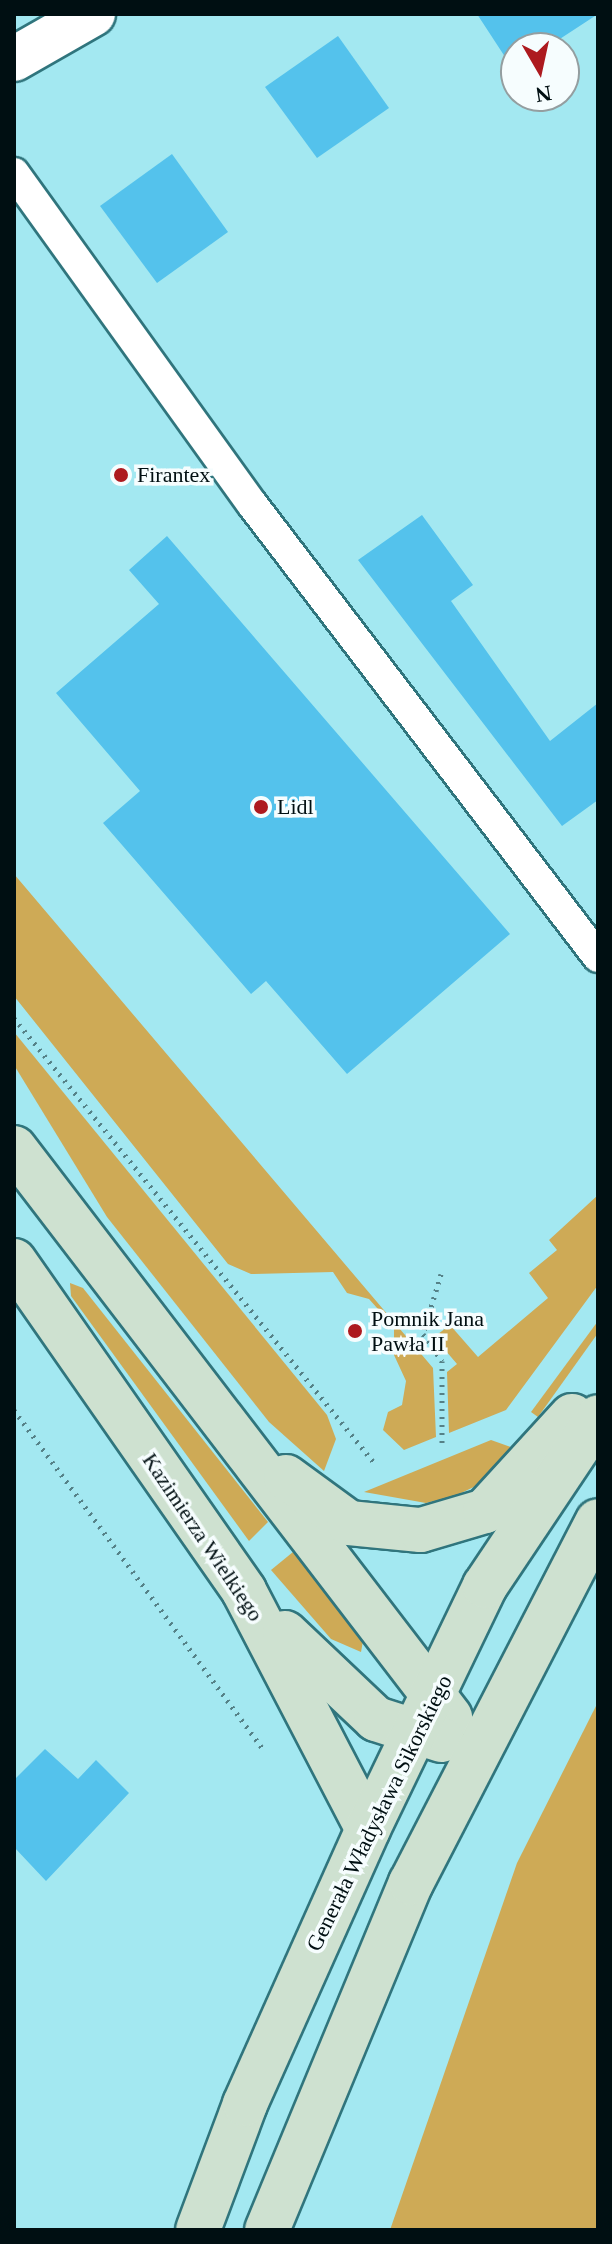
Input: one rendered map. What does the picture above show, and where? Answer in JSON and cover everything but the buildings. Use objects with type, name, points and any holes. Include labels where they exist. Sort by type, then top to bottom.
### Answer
[{"type":"street","points":[[14,59],[93,14]]},
{"type":"street","points":[[14,1148],[242,1440],[425,1717],[478,1749]]},
{"type":"street","name":"Kazimierza Wielkiego","points":[[14,1261],[244,1591],[368,1829]]},
{"type":"street","points":[[242,1440],[349,1523],[421,1530],[485,1511],[598,1387]]},
{"type":"street","name":"Generała Władysława Sikorskiego","points":[[198,2230],[245,2104],[368,1829],[425,1717],[485,1586],[598,1417]]},
{"type":"street","points":[[267,2230],[411,1883],[598,1521]]},
{"type":"street","points":[[244,1591],[376,1719],[425,1717]]},
{"type":"lane","points":[[14,173],[252,504],[598,957]]},
{"type":"path","points":[[14,1018],[376,1465]]},
{"type":"path","points":[[441,1274],[423,1334],[442,1361],[442,1445]]},
{"type":"path","points":[[14,1410],[273,1762]]},
{"type":"shaded area","points":[[14,874],[433,1368],[436,1437],[404,1450],[383,1430],[388,1412],[402,1405],[406,1381],[394,1355],[394,1327],[369,1299],[347,1293],[333,1272],[251,1274],[228,1264],[14,996]]},
{"type":"shaded area","points":[[14,1032],[327,1415],[336,1439],[324,1471],[269,1422],[107,1217],[14,1065]]},
{"type":"shaded area","points":[[598,1195],[598,1285],[506,1410],[449,1433],[447,1372],[457,1364],[434,1337],[450,1325],[478,1357],[548,1298],[529,1273],[557,1250],[549,1240]]},
{"type":"shaded area","points":[[70,1283],[83,1288],[268,1522],[249,1541],[71,1296]]},
{"type":"shaded area","points":[[598,1321],[598,1333],[538,1417],[531,1412]]},
{"type":"shaded area","points":[[491,1440],[516,1449],[482,1483],[455,1496],[426,1503],[364,1492]]},
{"type":"shaded area","points":[[293,1552],[363,1641],[361,1652],[331,1639],[271,1570]]},
{"type":"shaded area","points":[[598,1702],[598,2230],[390,2230],[517,1863]]},
{"type":"place","name":"Firantex","points":[[121,475]]},
{"type":"place","name":"Lidl","points":[[261,807]]},
{"type":"place","name":"Pomnik Jana Pawła II","points":[[355,1331]]}]
